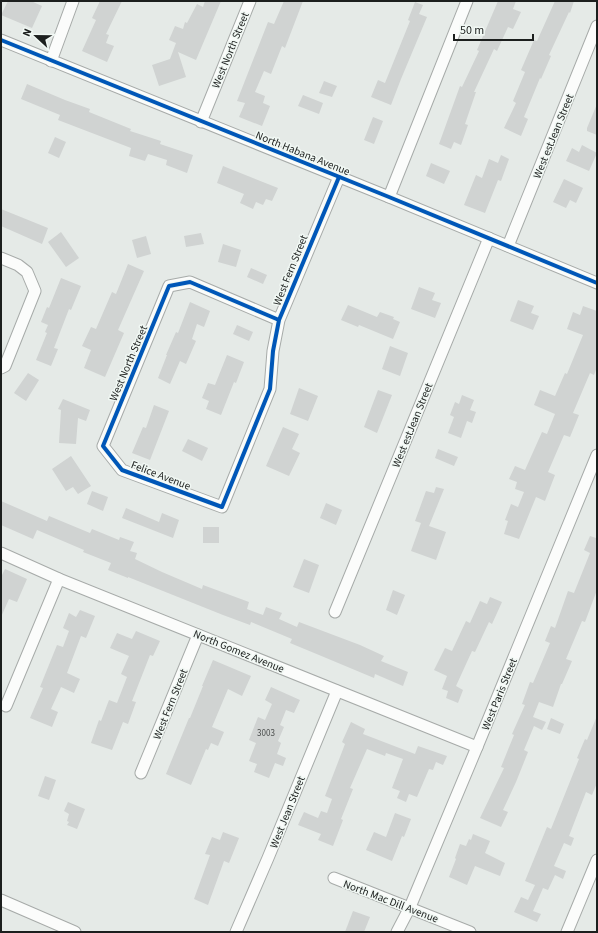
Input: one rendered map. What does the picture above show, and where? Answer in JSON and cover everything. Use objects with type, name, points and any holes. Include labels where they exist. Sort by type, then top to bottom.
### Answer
[{"type":"street","points":[[51,60],[73,1]]},
{"type":"street","name":"West North Street","points":[[201,122],[250,1]]},
{"type":"street","points":[[389,197],[467,1]]},
{"type":"street","name":"West estJean Street","points":[[508,246],[597,26]]},
{"type":"street","name":"North Habana Avenue","points":[[1,40],[597,283]]},
{"type":"street","name":"West Fern Street","points":[[222,507],[270,389],[273,351],[279,320],[338,177]]},
{"type":"street","name":"West estJean Street","points":[[335,612],[489,238]]},
{"type":"street","points":[[1,258],[18,265],[27,272],[35,291],[5,366],[1,368]]},
{"type":"street","name":"West North Street","points":[[103,446],[169,286],[190,282],[279,320]]},
{"type":"street","name":"Felice Avenue","points":[[103,446],[122,470],[222,507]]},
{"type":"street","name":"West Paris Street","points":[[397,932],[410,907],[597,456]]},
{"type":"street","name":"North Gomez Avenue","points":[[1,553],[59,579],[477,747]]},
{"type":"street","points":[[6,706],[59,579]]},
{"type":"street","name":"West Fern Street","points":[[141,773],[198,635]]},
{"type":"street","name":"West Jean Street","points":[[236,932],[337,691]]},
{"type":"street","points":[[567,932],[597,860]]},
{"type":"street","name":"North Mac Dill Avenue","points":[[334,878],[470,932]]},
{"type":"street","points":[[1,900],[75,932]]},
{"type":"building","points":[[8,1],[31,1],[42,6],[32,28],[1,15]]},
{"type":"building","points":[[100,1],[122,1],[106,34],[109,35],[106,43],[114,46],[107,62],[82,51],[96,20],[92,18]]},
{"type":"building","points":[[205,1],[221,1],[196,60],[178,52],[186,77],[159,86],[152,65],[170,59],[176,43],[169,40],[175,26],[183,29],[185,22],[187,23],[197,4],[203,7]]},
{"type":"building","points":[[284,1],[303,1],[285,48],[282,46],[271,74],[264,71],[255,92],[265,96],[263,103],[270,106],[262,126],[239,117],[245,103],[237,101],[268,22],[274,24]]},
{"type":"building","points":[[498,1],[516,1],[513,9],[521,12],[513,29],[508,27],[497,51],[494,49],[474,92],[476,92],[465,124],[468,125],[461,145],[454,142],[451,149],[439,144],[460,86],[462,87],[479,51],[477,50]]},
{"type":"building","points":[[555,1],[574,1],[570,13],[569,12],[549,55],[551,56],[524,117],[528,119],[521,136],[504,128],[516,103],[513,101],[525,72],[521,70],[534,40],[537,41]]},
{"type":"building","points":[[415,2],[423,5],[419,14],[427,17],[391,105],[371,97],[378,80],[385,83],[410,21],[408,20]]},
{"type":"building","points":[[324,81],[337,86],[332,97],[319,93]]},
{"type":"building","points":[[27,84],[90,109],[89,112],[131,129],[130,131],[161,141],[160,144],[193,155],[187,173],[166,165],[167,160],[148,154],[145,161],[129,156],[131,148],[58,120],[60,115],[21,99]]},
{"type":"building","points":[[303,95],[323,103],[319,114],[298,106]]},
{"type":"building","points":[[597,104],[597,135],[587,131],[587,128]]},
{"type":"building","points":[[373,117],[383,121],[374,144],[364,140]]},
{"type":"building","points":[[55,137],[66,142],[59,158],[48,153]]},
{"type":"building","points":[[582,145],[597,153],[589,171],[566,161],[572,148],[579,152]]},
{"type":"building","points":[[501,155],[509,159],[501,181],[498,180],[485,213],[464,205],[476,175],[482,178],[489,159],[498,163]]},
{"type":"building","points":[[431,163],[450,171],[444,184],[426,176]]},
{"type":"building","points":[[223,166],[278,188],[272,201],[266,199],[263,205],[256,202],[253,209],[240,203],[244,194],[217,183]]},
{"type":"building","points":[[564,179],[583,188],[576,203],[570,200],[566,208],[553,202]]},
{"type":"building","points":[[1,209],[48,228],[42,244],[1,226]]},
{"type":"building","points":[[61,232],[79,258],[66,267],[48,242]]},
{"type":"building","points":[[201,233],[204,244],[186,247],[184,236]]},
{"type":"building","points":[[146,236],[151,254],[137,258],[132,240]]},
{"type":"building","points":[[223,244],[241,250],[236,267],[218,262]]},
{"type":"building","points":[[128,264],[144,271],[118,330],[124,333],[105,377],[84,368],[91,350],[82,346],[91,327],[96,329],[112,292],[116,294]]},
{"type":"building","points":[[251,268],[267,275],[263,284],[247,277]]},
{"type":"building","points":[[61,278],[81,286],[71,310],[69,309],[54,348],[58,349],[51,366],[36,360],[47,333],[45,332],[48,325],[41,322],[47,307],[49,308]]},
{"type":"building","points":[[419,287],[435,293],[432,300],[441,303],[435,318],[411,309]]},
{"type":"building","points":[[518,300],[534,306],[531,313],[539,316],[533,330],[510,321]]},
{"type":"building","points":[[190,302],[210,311],[204,327],[197,324],[192,339],[196,341],[186,364],[180,361],[170,384],[158,378],[166,355],[176,332],[178,333]]},
{"type":"building","points":[[348,305],[377,317],[380,312],[394,317],[393,319],[400,322],[393,339],[359,325],[358,327],[341,320]]},
{"type":"building","points":[[583,306],[597,311],[597,367],[594,375],[590,373],[573,413],[579,415],[570,437],[564,435],[548,472],[555,475],[545,501],[536,497],[519,539],[504,534],[508,521],[505,520],[511,504],[518,507],[524,492],[515,489],[517,482],[509,479],[515,466],[525,470],[542,432],[547,434],[555,414],[534,405],[540,390],[555,396],[565,373],[567,374],[583,335],[567,329],[573,312],[580,315]]},
{"type":"building","points":[[237,325],[253,332],[249,341],[233,334]]},
{"type":"building","points":[[390,346],[408,353],[400,376],[382,369]]},
{"type":"building","points":[[227,355],[244,362],[236,383],[234,382],[221,415],[206,409],[209,401],[202,398],[208,383],[215,385]]},
{"type":"building","points":[[28,373],[39,380],[26,401],[14,393]]},
{"type":"building","points":[[299,388],[318,396],[308,421],[290,414]]},
{"type":"building","points":[[378,390],[392,395],[377,433],[364,427]]},
{"type":"building","points":[[462,395],[474,400],[470,410],[476,412],[472,423],[467,421],[461,438],[448,433],[454,417],[450,415],[455,402],[459,404]]},
{"type":"building","points":[[63,399],[90,410],[86,421],[78,418],[76,444],[59,443],[61,410],[58,409]]},
{"type":"building","points":[[154,405],[169,411],[150,460],[132,453],[143,427],[146,428]]},
{"type":"building","points":[[283,427],[299,434],[292,449],[300,453],[289,476],[266,466]]},
{"type":"building","points":[[188,439],[208,448],[202,461],[182,451]]},
{"type":"building","points":[[438,449],[458,457],[454,466],[435,458]]},
{"type":"building","points":[[71,456],[91,486],[78,494],[73,487],[66,491],[52,469]]},
{"type":"building","points":[[436,487],[444,489],[429,526],[446,532],[436,560],[411,551],[421,523],[415,521],[426,491],[434,493]]},
{"type":"building","points":[[92,491],[108,497],[103,511],[87,504]]},
{"type":"building","points":[[1,501],[47,521],[49,516],[90,533],[92,529],[119,540],[120,537],[134,542],[130,551],[137,553],[135,559],[162,572],[202,589],[203,585],[249,602],[247,609],[263,615],[266,607],[282,613],[279,619],[297,627],[299,622],[360,645],[384,656],[381,661],[408,672],[403,686],[375,674],[374,678],[290,643],[292,639],[251,622],[250,625],[108,570],[111,563],[83,552],[84,550],[37,530],[33,539],[1,525]]},
{"type":"building","points":[[326,503],[342,510],[336,525],[320,518]]},
{"type":"building","points":[[126,508],[159,522],[162,513],[179,520],[173,538],[122,518]]},
{"type":"building","points":[[203,527],[219,527],[219,543],[203,543]]},
{"type":"building","points":[[590,536],[597,537],[597,590],[585,622],[582,621],[566,659],[572,661],[561,684],[553,707],[539,702],[533,717],[546,722],[542,730],[534,726],[524,750],[528,752],[503,810],[508,812],[501,827],[480,818],[504,768],[501,767],[514,735],[512,734],[525,705],[522,704],[530,682],[533,683],[550,643],[545,641],[551,626],[555,628],[568,591],[574,593],[590,553],[584,550]]},
{"type":"building","points":[[304,559],[319,565],[309,593],[293,587]]},
{"type":"building","points":[[5,569],[27,579],[17,602],[9,599],[1,617],[1,577]]},
{"type":"building","points":[[393,590],[405,595],[397,615],[386,610]]},
{"type":"building","points":[[490,597],[502,602],[492,624],[489,622],[475,652],[472,651],[456,686],[463,690],[458,703],[446,698],[448,691],[442,689],[447,676],[434,670],[445,648],[452,651],[466,621],[470,623],[480,601],[487,604]]},
{"type":"building","points":[[80,610],[95,616],[86,638],[81,636],[67,673],[80,679],[74,693],[61,687],[51,709],[58,712],[52,727],[30,718],[43,688],[40,687],[57,645],[63,647],[69,631],[63,628],[69,613],[76,617]]},
{"type":"building","points":[[136,631],[160,641],[153,656],[150,655],[132,701],[136,702],[128,724],[123,722],[112,750],[91,743],[99,720],[101,721],[109,700],[117,703],[127,677],[121,674],[129,656],[110,648],[117,633],[132,639]]},
{"type":"building","points":[[213,660],[251,676],[242,696],[228,689],[212,727],[224,732],[218,746],[211,743],[208,750],[206,749],[191,785],[166,774]]},
{"type":"building","points":[[271,687],[300,700],[294,713],[286,710],[280,725],[284,727],[278,741],[281,743],[277,754],[286,758],[283,766],[275,763],[269,778],[254,772],[257,764],[249,761],[256,743],[249,740],[258,717],[265,720],[272,704],[265,700]]},
{"type":"building","points":[[597,716],[597,783],[592,795],[586,792],[569,836],[574,838],[571,846],[564,843],[554,866],[566,871],[563,879],[555,875],[548,890],[543,888],[533,911],[541,914],[537,922],[514,912],[521,897],[528,900],[535,885],[525,881],[547,827],[551,829],[579,759],[577,758],[585,739],[587,740]]},
{"type":"building","points":[[551,718],[564,724],[560,734],[547,729]]},
{"type":"building","points":[[351,722],[365,729],[363,734],[415,754],[418,746],[447,756],[443,765],[436,762],[433,770],[429,769],[417,797],[409,794],[406,802],[397,798],[400,791],[392,788],[403,759],[386,753],[385,756],[367,749],[350,788],[353,789],[341,819],[343,820],[333,846],[318,840],[321,834],[298,825],[304,812],[318,818],[321,811],[327,813],[332,799],[325,796],[345,744],[342,742]]},
{"type":"building","points":[[45,776],[56,780],[49,800],[38,796]]},
{"type":"building","points":[[68,802],[85,809],[77,829],[67,825],[69,822],[67,821],[69,814],[64,811]]},
{"type":"building","points":[[395,813],[411,819],[392,861],[366,850],[374,832],[386,837]]},
{"type":"building","points":[[223,832],[239,838],[229,863],[224,861],[208,905],[194,899],[210,855],[205,854],[212,837],[220,840]]},
{"type":"building","points":[[473,834],[490,841],[485,853],[505,863],[500,876],[475,866],[467,885],[449,877],[460,844],[466,846],[469,839],[471,840]]},
{"type":"building","points":[[353,911],[370,917],[364,932],[345,932]]},
{"type":"cycle path","points":[[1,40],[597,283]]},
{"type":"cycle path","points":[[279,320],[190,282],[169,286],[103,446],[122,470],[222,507],[270,389],[273,351],[279,320],[339,177]]}]
